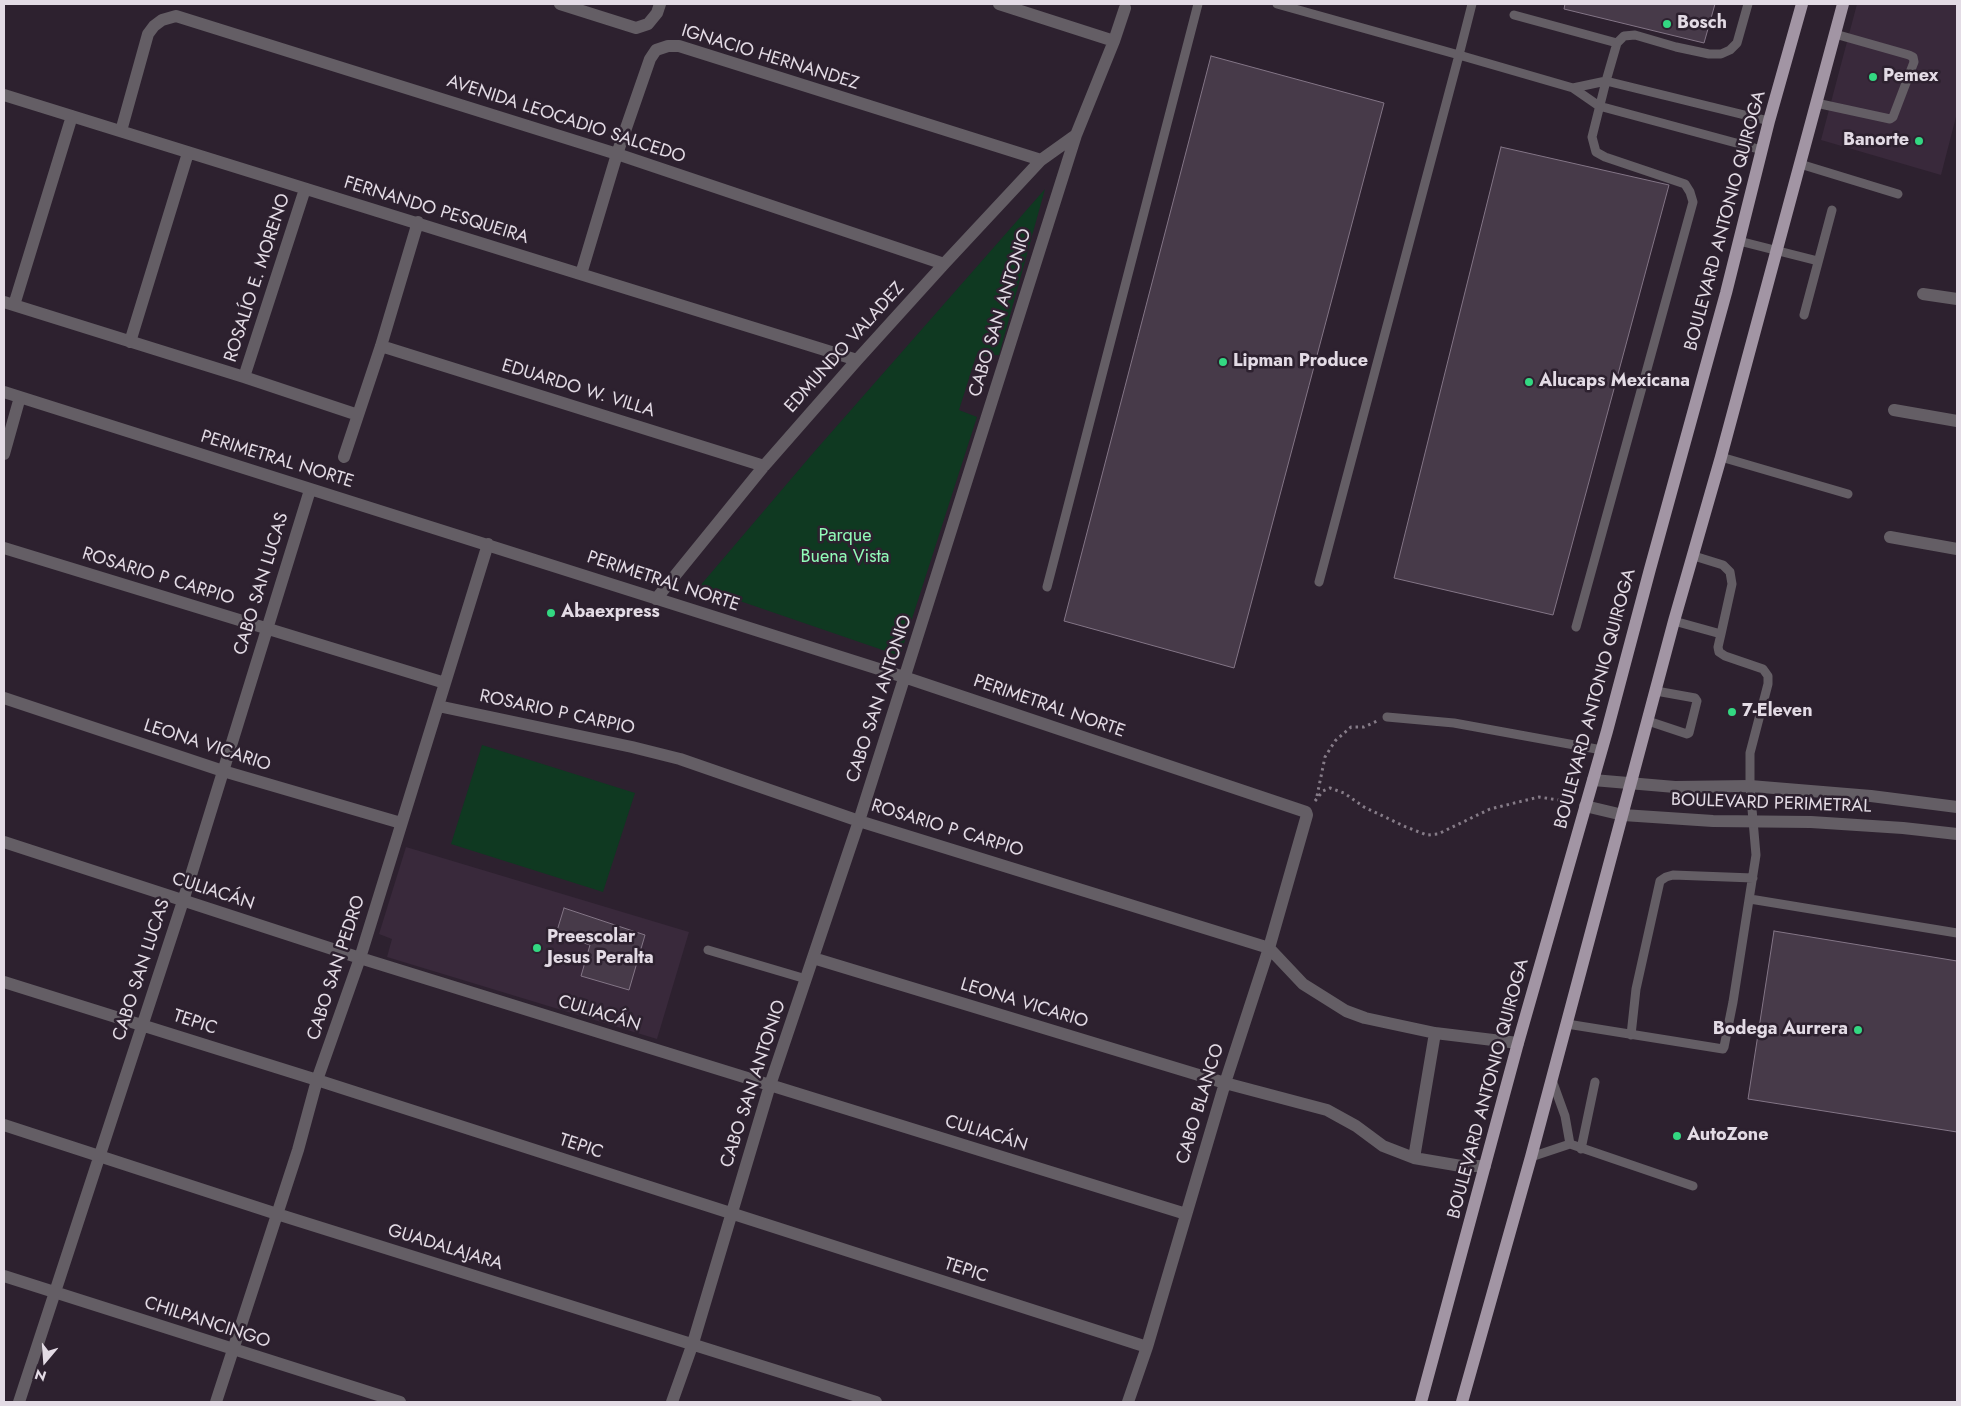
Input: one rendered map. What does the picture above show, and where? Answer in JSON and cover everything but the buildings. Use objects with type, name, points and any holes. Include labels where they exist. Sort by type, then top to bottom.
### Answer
[{"type":"main road","name":"BOULEVARD ANTONIO QUIROGA","points":[[1422,1402],[1518,1043],[1602,750],[1739,241],[1769,121],[1802,4]]},
{"type":"main road","points":[[1462,1402],[1532,1158],[1674,621],[1722,457],[1843,4]]},
{"type":"street","points":[[560,4],[636,28],[648,24],[660,4]]},
{"type":"street","points":[[999,4],[1114,41]]},
{"type":"street","name":"CABO SAN ANTONIO","points":[[672,1402],[693,1343],[770,1085],[859,821],[1076,135],[1114,41],[1125,8]]},
{"type":"street","name":"AVENIDA LEOCADIO SALCEDO","points":[[121,131],[148,34],[162,20],[176,16],[617,154],[944,264]]},
{"type":"street","name":"IGNACIO HERNANDEZ","points":[[581,274],[617,154],[650,60],[656,50],[668,46],[679,46],[1041,160]]},
{"type":"street","name":"FERNANDO PESQUEIRA","points":[[4,95],[305,189],[418,222],[857,360]]},
{"type":"street","points":[[72,116],[9,304],[244,377],[358,415]]},
{"type":"street","name":"EDMUNDO VALADEZ","points":[[656,599],[764,466],[857,360],[1041,160],[1076,135]]},
{"type":"street","points":[[130,342],[188,153]]},
{"type":"street","name":"ROSALÍO E. MORENO","points":[[244,377],[305,189]]},
{"type":"street","points":[[344,457],[381,346],[418,222]]},
{"type":"street","points":[[1923,294],[1957,299]]},
{"type":"street","name":"EDUARDO W. VILLA","points":[[381,346],[764,466]]},
{"type":"street","name":"PERIMETRAL NORTE","points":[[4,392],[904,677],[1306,812],[1307,815]]},
{"type":"street","points":[[4,454],[20,397]]},
{"type":"street","points":[[1894,410],[1957,421]]},
{"type":"street","name":"CABO SAN LUCAS","points":[[19,1402],[224,771],[265,629],[310,490]]},
{"type":"street","points":[[1890,537],[1957,548]]},
{"type":"street","name":"CABO SAN PEDRO","points":[[216,1402],[318,1080],[360,958],[488,544]]},
{"type":"street","name":"ROSARIO P CARPIO","points":[[4,548],[445,683]]},
{"type":"street","name":"LEONA VICARIO","points":[[4,698],[224,771],[401,823]]},
{"type":"street","name":"ROSARIO P CARPIO","points":[[438,706],[654,752],[859,821],[1269,948]]},
{"type":"street","name":"BOULEVARD PERIMETRAL","points":[[1593,780],[1675,787],[1750,786],[1871,796],[1957,808]]},
{"type":"street","name":"BOULEVARD PERIMETRAL","points":[[1585,806],[1623,815],[1713,821],[1810,822],[1903,828],[1957,834]]},
{"type":"street","name":"CABO BLANCO","points":[[1128,1402],[1147,1347],[1225,1083],[1269,948],[1307,815]]},
{"type":"street","name":"CULIACÁN","points":[[4,842],[360,958],[1186,1214]]},
{"type":"street","points":[[1269,948],[1303,984],[1346,1011],[1381,1023],[1435,1033],[1518,1043]]},
{"type":"street","name":"LEONA VICARIO","points":[[813,958],[1225,1083],[1327,1110],[1356,1126],[1383,1146],[1414,1158],[1461,1166],[1485,1166]]},
{"type":"street","name":"TEPIC","points":[[4,982],[318,1080],[1147,1347]]},
{"type":"street","points":[[1414,1158],[1435,1033]]},
{"type":"street","name":"GUADALAJARA","points":[[4,1125],[277,1214],[876,1402]]},
{"type":"street","name":"CHILPANCINGO","points":[[4,1276],[400,1402]]},
{"type":"lane","points":[[1047,587],[1198,4]]},
{"type":"lane","points":[[1277,4],[1573,88],[1599,106],[1762,150]]},
{"type":"lane","points":[[1319,582],[1472,4]]},
{"type":"lane","points":[[1576,627],[1693,202],[1685,184],[1605,157],[1596,152],[1592,137],[1599,106],[1617,43],[1624,36],[1635,35],[1692,51],[1721,54],[1730,50],[1737,43],[1748,4]]},
{"type":"lane","points":[[1514,15],[1617,43]]},
{"type":"lane","points":[[1816,103],[1890,119],[1893,117],[1914,62],[1913,57],[1909,55],[1835,34]]},
{"type":"lane","points":[[1573,88],[1606,81],[1769,121]]},
{"type":"lane","points":[[1800,164],[1898,194]]},
{"type":"lane","points":[[1804,315],[1832,210]]},
{"type":"lane","points":[[1739,241],[1777,249],[1818,261]]},
{"type":"lane","points":[[1722,457],[1848,494]]},
{"type":"lane","points":[[1567,1024],[1723,1049],[1733,1002],[1756,855],[1750,786],[1750,753],[1768,684],[1768,676],[1763,669],[1725,656],[1719,652],[1732,584],[1730,572],[1723,565],[1694,556]]},
{"type":"lane","points":[[1674,621],[1721,634]]},
{"type":"lane","points":[[1648,721],[1686,734],[1689,732],[1697,701],[1695,698],[1656,691]]},
{"type":"lane","points":[[1387,717],[1454,723],[1602,750]]},
{"type":"lane","points":[[1631,1034],[1636,989],[1660,881],[1673,875],[1753,878]]},
{"type":"lane","points":[[1750,899],[1957,933]]},
{"type":"lane","points":[[708,950],[806,979]]},
{"type":"lane","points":[[1552,1079],[1564,1116],[1570,1144]]},
{"type":"lane","points":[[1581,1149],[1595,1082]]},
{"type":"lane","points":[[1532,1158],[1570,1144],[1693,1186]]},
{"type":"path","points":[[1307,815],[1317,796],[1325,757],[1335,741],[1351,727],[1364,727],[1387,717]]},
{"type":"path","points":[[1317,796],[1330,788],[1344,793],[1364,807],[1428,835],[1438,834],[1490,809],[1539,797],[1563,800],[1585,806]]},
{"type":"shaded area","points":[[1857,4],[1957,4],[1957,113],[1941,175],[1821,140]]},
{"type":"shaded area","name":"Preescolar Jesus Peralta","points":[[406,847],[689,932],[657,1039],[387,957],[392,939],[379,934]]},
{"type":"green space","name":"Parque Buena Vista","points":[[1045,189],[999,355],[976,356],[959,410],[977,417],[900,656],[699,587],[814,452]]},
{"type":"green space","points":[[482,745],[635,793],[603,892],[451,844]]},
{"type":"place","name":"Bosch","points":[[1667,24]]},
{"type":"place","name":"Pemex","points":[[1873,77]]},
{"type":"place","name":"Banorte","points":[[1919,141]]},
{"type":"place","name":"Lipman Produce","points":[[1223,362]]},
{"type":"place","name":"Alucaps Mexicana","points":[[1529,382]]},
{"type":"place","name":"Abaexpress","points":[[551,613]]},
{"type":"place","name":"7-Eleven","points":[[1732,712]]},
{"type":"place","name":"Preescolar Jesus Peralta","points":[[537,948]]},
{"type":"place","name":"Bodega Aurrera","points":[[1858,1030]]},
{"type":"place","name":"AutoZone","points":[[1677,1136]]}]
